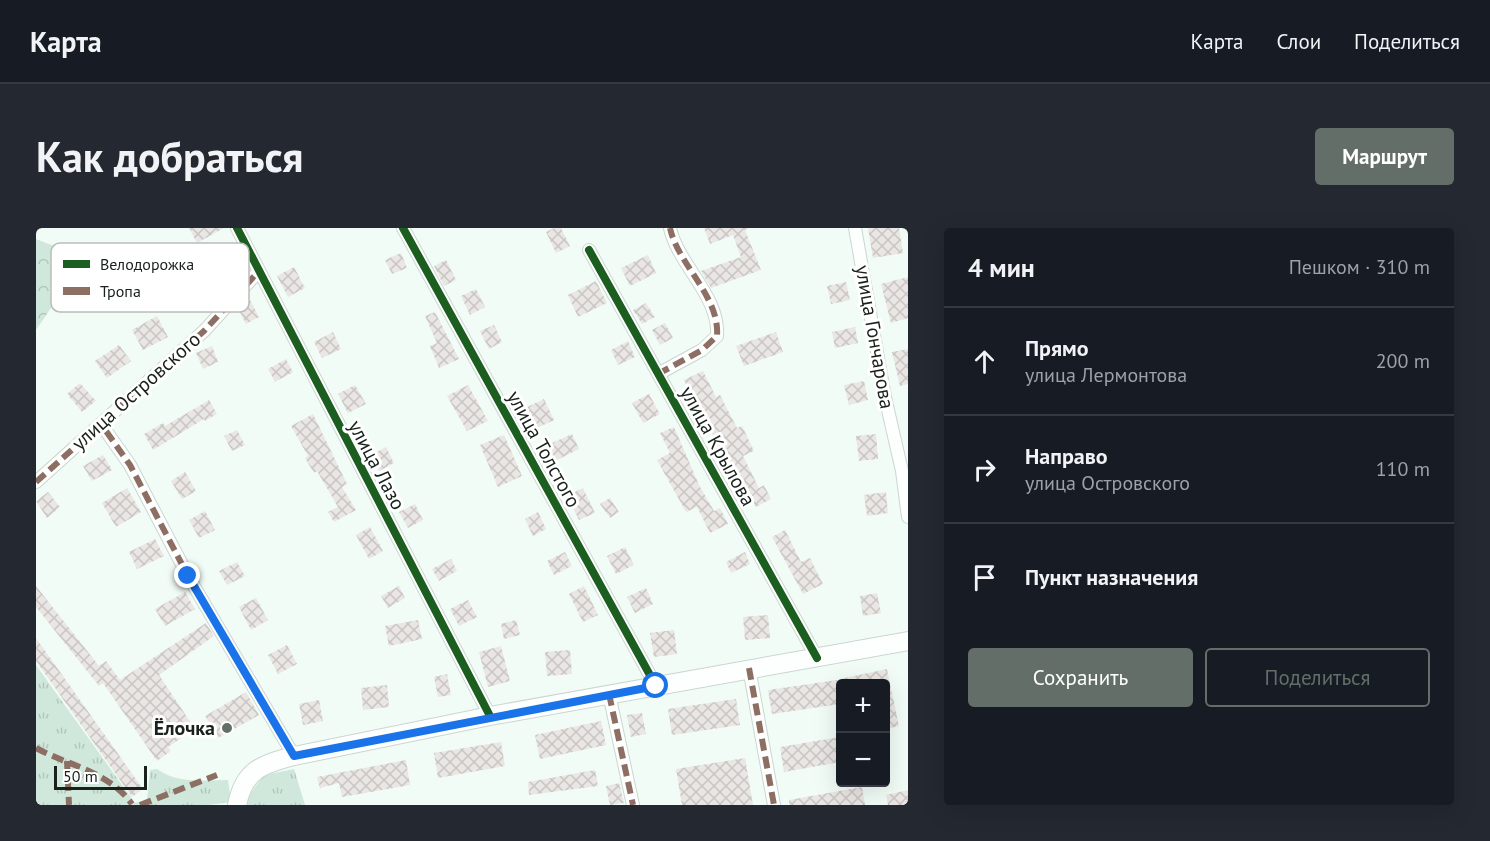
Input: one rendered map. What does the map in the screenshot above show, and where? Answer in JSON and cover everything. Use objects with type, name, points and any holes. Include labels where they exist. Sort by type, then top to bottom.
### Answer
[{"type":"main road","points":[[237,805],[240,790],[256,769],[294,756],[490,716],[908,641]]},
{"type":"street","name":"улица Лазо","points":[[237,228],[244,243]]},
{"type":"street","name":"улица Толстого","points":[[403,228],[656,686]]},
{"type":"street","points":[[658,374],[702,350],[717,336],[718,326],[704,292],[670,228]]},
{"type":"street","name":"улица Гончарова","points":[[855,228],[885,398],[902,471],[908,517]]},
{"type":"street","name":"улица Крылова","points":[[589,250],[817,658]]},
{"type":"street","name":"улица Лазо","points":[[249,253],[490,716]]},
{"type":"street","name":"улица Островского","points":[[249,282],[258,272]]},
{"type":"street","name":"улица Островского","points":[[36,482],[204,331],[221,312]]},
{"type":"street","name":"улица Островского","points":[[106,431],[130,465],[188,576],[294,756]]},
{"type":"street","points":[[749,668],[774,805]]},
{"type":"street","points":[[609,694],[633,805]]},
{"type":"green space","points":[[36,239],[51,245],[51,308],[36,330]]},
{"type":"green space","points":[[36,665],[135,803],[147,800],[150,770],[157,769],[182,779],[228,780],[231,802],[209,805],[36,805]]},
{"type":"green space","points":[[294,769],[305,805],[247,805],[247,798],[264,775]]},
{"type":"building","points":[[189,228],[224,228],[197,243]]},
{"type":"building","points":[[554,228],[561,228],[570,246],[556,253],[546,232]]},
{"type":"building","points":[[704,228],[749,228],[745,230],[761,270],[711,288],[701,271],[741,257],[733,235],[710,244]]},
{"type":"building","points":[[868,228],[899,228],[903,253],[873,258]]},
{"type":"building","points":[[401,253],[407,268],[392,274],[385,260]]},
{"type":"building","points":[[648,255],[656,273],[630,286],[621,268]]},
{"type":"building","points":[[446,260],[456,280],[444,286],[434,266]]},
{"type":"building","points":[[294,267],[305,288],[288,297],[277,276]]},
{"type":"building","points":[[908,277],[908,318],[891,323],[881,284]]},
{"type":"building","points":[[596,281],[607,303],[578,317],[568,295]]},
{"type":"building","points":[[846,282],[850,300],[831,304],[827,286]]},
{"type":"building","points":[[476,289],[485,307],[470,315],[461,296]]},
{"type":"building","points":[[249,301],[259,317],[246,324],[240,312],[249,312]]},
{"type":"building","points":[[646,303],[655,317],[642,324],[633,310]]},
{"type":"building","points":[[435,312],[459,359],[439,368],[430,346],[437,343],[425,316]]},
{"type":"building","points":[[157,316],[168,337],[143,350],[132,330]]},
{"type":"building","points":[[665,323],[673,338],[660,345],[652,330]]},
{"type":"building","points":[[494,325],[502,342],[489,349],[480,331]]},
{"type":"building","points":[[855,327],[858,343],[835,348],[832,332]]},
{"type":"building","points":[[333,332],[341,349],[322,358],[314,342]]},
{"type":"building","points":[[776,332],[783,352],[744,366],[736,346]]},
{"type":"building","points":[[628,341],[635,357],[618,365],[611,350]]},
{"type":"building","points":[[119,345],[131,361],[107,378],[95,361]]},
{"type":"building","points":[[212,346],[218,362],[203,369],[196,353]]},
{"type":"building","points":[[908,349],[908,384],[900,386],[892,352]]},
{"type":"building","points":[[286,359],[293,372],[275,382],[268,369]]},
{"type":"building","points":[[703,371],[716,397],[720,395],[737,428],[742,426],[754,451],[743,456],[759,488],[764,485],[771,499],[756,507],[745,486],[741,488],[729,463],[726,464],[694,395],[692,396],[684,380]]},
{"type":"building","points":[[864,381],[868,400],[849,405],[844,385]]},
{"type":"building","points":[[80,383],[96,401],[82,412],[67,394]]},
{"type":"building","points":[[355,385],[366,404],[348,413],[338,394]]},
{"type":"building","points":[[468,385],[488,421],[467,431],[447,396]]},
{"type":"building","points":[[649,394],[660,414],[643,423],[632,403]]},
{"type":"building","points":[[544,399],[554,420],[533,430],[523,409]]},
{"type":"building","points":[[209,400],[217,414],[205,421],[204,419],[153,450],[144,434],[163,423],[165,426]]},
{"type":"building","points":[[313,414],[347,484],[342,487],[356,510],[334,522],[328,512],[338,507],[317,471],[314,473],[305,458],[308,456],[291,426]]},
{"type":"building","points":[[674,427],[699,485],[714,511],[720,508],[728,524],[710,533],[697,507],[686,512],[657,460],[670,453],[660,433]]},
{"type":"building","points":[[237,430],[245,445],[232,451],[224,436]]},
{"type":"building","points":[[572,434],[579,449],[549,464],[541,448]]},
{"type":"building","points":[[876,434],[878,459],[859,461],[856,436]]},
{"type":"building","points":[[504,435],[522,476],[498,487],[480,445]]},
{"type":"building","points":[[386,447],[394,463],[379,471],[371,455]]},
{"type":"building","points":[[103,455],[112,470],[92,481],[83,466]]},
{"type":"building","points":[[185,472],[196,491],[182,499],[171,481]]},
{"type":"building","points":[[127,488],[141,512],[116,527],[102,503]]},
{"type":"building","points":[[583,488],[595,513],[579,520],[567,496]]},
{"type":"building","points":[[48,492],[60,507],[47,518],[36,501]]},
{"type":"building","points":[[886,492],[888,513],[867,516],[864,495]]},
{"type":"building","points":[[610,498],[619,512],[610,518],[600,504]]},
{"type":"building","points":[[415,504],[423,520],[408,528],[399,512]]},
{"type":"building","points":[[205,511],[215,530],[199,538],[189,520]]},
{"type":"building","points":[[538,512],[546,529],[533,536],[525,519]]},
{"type":"building","points":[[370,527],[383,551],[369,559],[356,535]]},
{"type":"building","points":[[785,530],[801,562],[810,558],[823,584],[803,594],[772,537]]},
{"type":"building","points":[[155,539],[164,556],[137,569],[129,552]]},
{"type":"building","points":[[625,547],[634,565],[616,574],[607,556]]},
{"type":"building","points":[[565,552],[572,566],[554,575],[547,561]]},
{"type":"building","points":[[745,552],[750,564],[731,573],[726,562]]},
{"type":"building","points":[[451,559],[457,571],[439,581],[432,569]]},
{"type":"building","points":[[237,562],[245,576],[227,585],[219,571]]},
{"type":"building","points":[[36,586],[99,666],[106,661],[120,680],[206,623],[214,636],[159,675],[195,729],[168,747],[171,751],[157,761],[103,683],[99,686],[36,607]]},
{"type":"building","points":[[399,586],[405,598],[388,608],[381,596]]},
{"type":"building","points":[[584,586],[598,615],[583,622],[569,594]]},
{"type":"building","points":[[646,588],[653,604],[635,613],[627,597]]},
{"type":"building","points":[[185,592],[195,609],[165,626],[155,609]]},
{"type":"building","points":[[877,593],[881,613],[863,616],[860,596]]},
{"type":"building","points":[[256,598],[268,620],[251,630],[239,607]]},
{"type":"building","points":[[468,600],[477,617],[459,626],[450,609]]},
{"type":"building","points":[[768,615],[770,638],[745,640],[743,617]]},
{"type":"building","points":[[418,620],[422,639],[389,646],[385,626]]},
{"type":"building","points":[[516,620],[520,635],[504,639],[501,624]]},
{"type":"building","points":[[674,630],[677,654],[654,657],[650,633]]},
{"type":"building","points":[[36,638],[143,789],[132,797],[36,661]]},
{"type":"building","points":[[287,645],[297,664],[278,674],[268,655]]},
{"type":"building","points":[[501,646],[510,681],[488,687],[479,652]]},
{"type":"building","points":[[570,650],[572,674],[547,676],[545,652]]},
{"type":"building","points":[[887,669],[889,679],[840,679]]},
{"type":"building","points":[[447,674],[451,695],[438,697],[434,677]]},
{"type":"building","points":[[836,680],[836,705],[772,714],[768,690]]},
{"type":"building","points":[[890,684],[899,726],[890,728]]},
{"type":"building","points":[[387,685],[389,707],[363,710],[361,688]]},
{"type":"building","points":[[246,692],[259,715],[218,738],[205,716]]},
{"type":"building","points":[[736,699],[740,725],[672,735],[668,709]]},
{"type":"building","points":[[319,700],[323,721],[303,725],[299,704]]},
{"type":"building","points":[[642,713],[646,734],[631,737],[627,715]]},
{"type":"building","points":[[601,721],[606,745],[540,759],[535,735]]},
{"type":"building","points":[[836,738],[836,763],[784,772],[780,747]]},
{"type":"building","points":[[501,742],[505,766],[438,778],[434,753]]},
{"type":"building","points":[[745,758],[753,805],[682,805],[676,769]]},
{"type":"building","points":[[406,760],[410,785],[342,797],[339,783],[320,788],[317,777]]},
{"type":"building","points":[[595,770],[598,786],[529,795],[528,782]]},
{"type":"building","points":[[619,783],[624,803],[610,805],[606,786]]},
{"type":"building","points":[[862,787],[865,805],[789,805],[789,800]]},
{"type":"building","points":[[908,790],[908,805],[888,805],[886,795]]},
{"type":"marked path","points":[[658,374],[702,350],[717,336],[712,307],[674,242],[670,228]]},
{"type":"marked path","points":[[249,282],[258,272]]},
{"type":"marked path","points":[[36,482],[204,331],[221,312]]},
{"type":"marked path","points":[[106,431],[130,465],[188,576],[294,756]]},
{"type":"marked path","points":[[749,668],[774,805]]},
{"type":"marked path","points":[[609,694],[633,805]]},
{"type":"marked path","points":[[36,748],[100,777],[112,784],[132,804]]},
{"type":"marked path","points":[[67,761],[69,805]]},
{"type":"marked path","points":[[140,805],[217,775]]},
{"type":"cycle path","points":[[237,228],[245,243]]},
{"type":"cycle path","points":[[403,228],[656,686]]},
{"type":"cycle path","points":[[589,250],[817,658]]},
{"type":"cycle path","points":[[249,251],[490,716]]},
{"type":"place","name":"Ёлочка","points":[[227,728]]},
{"type":"route","points":[[188,576],[294,756],[490,716],[656,686]]}]
